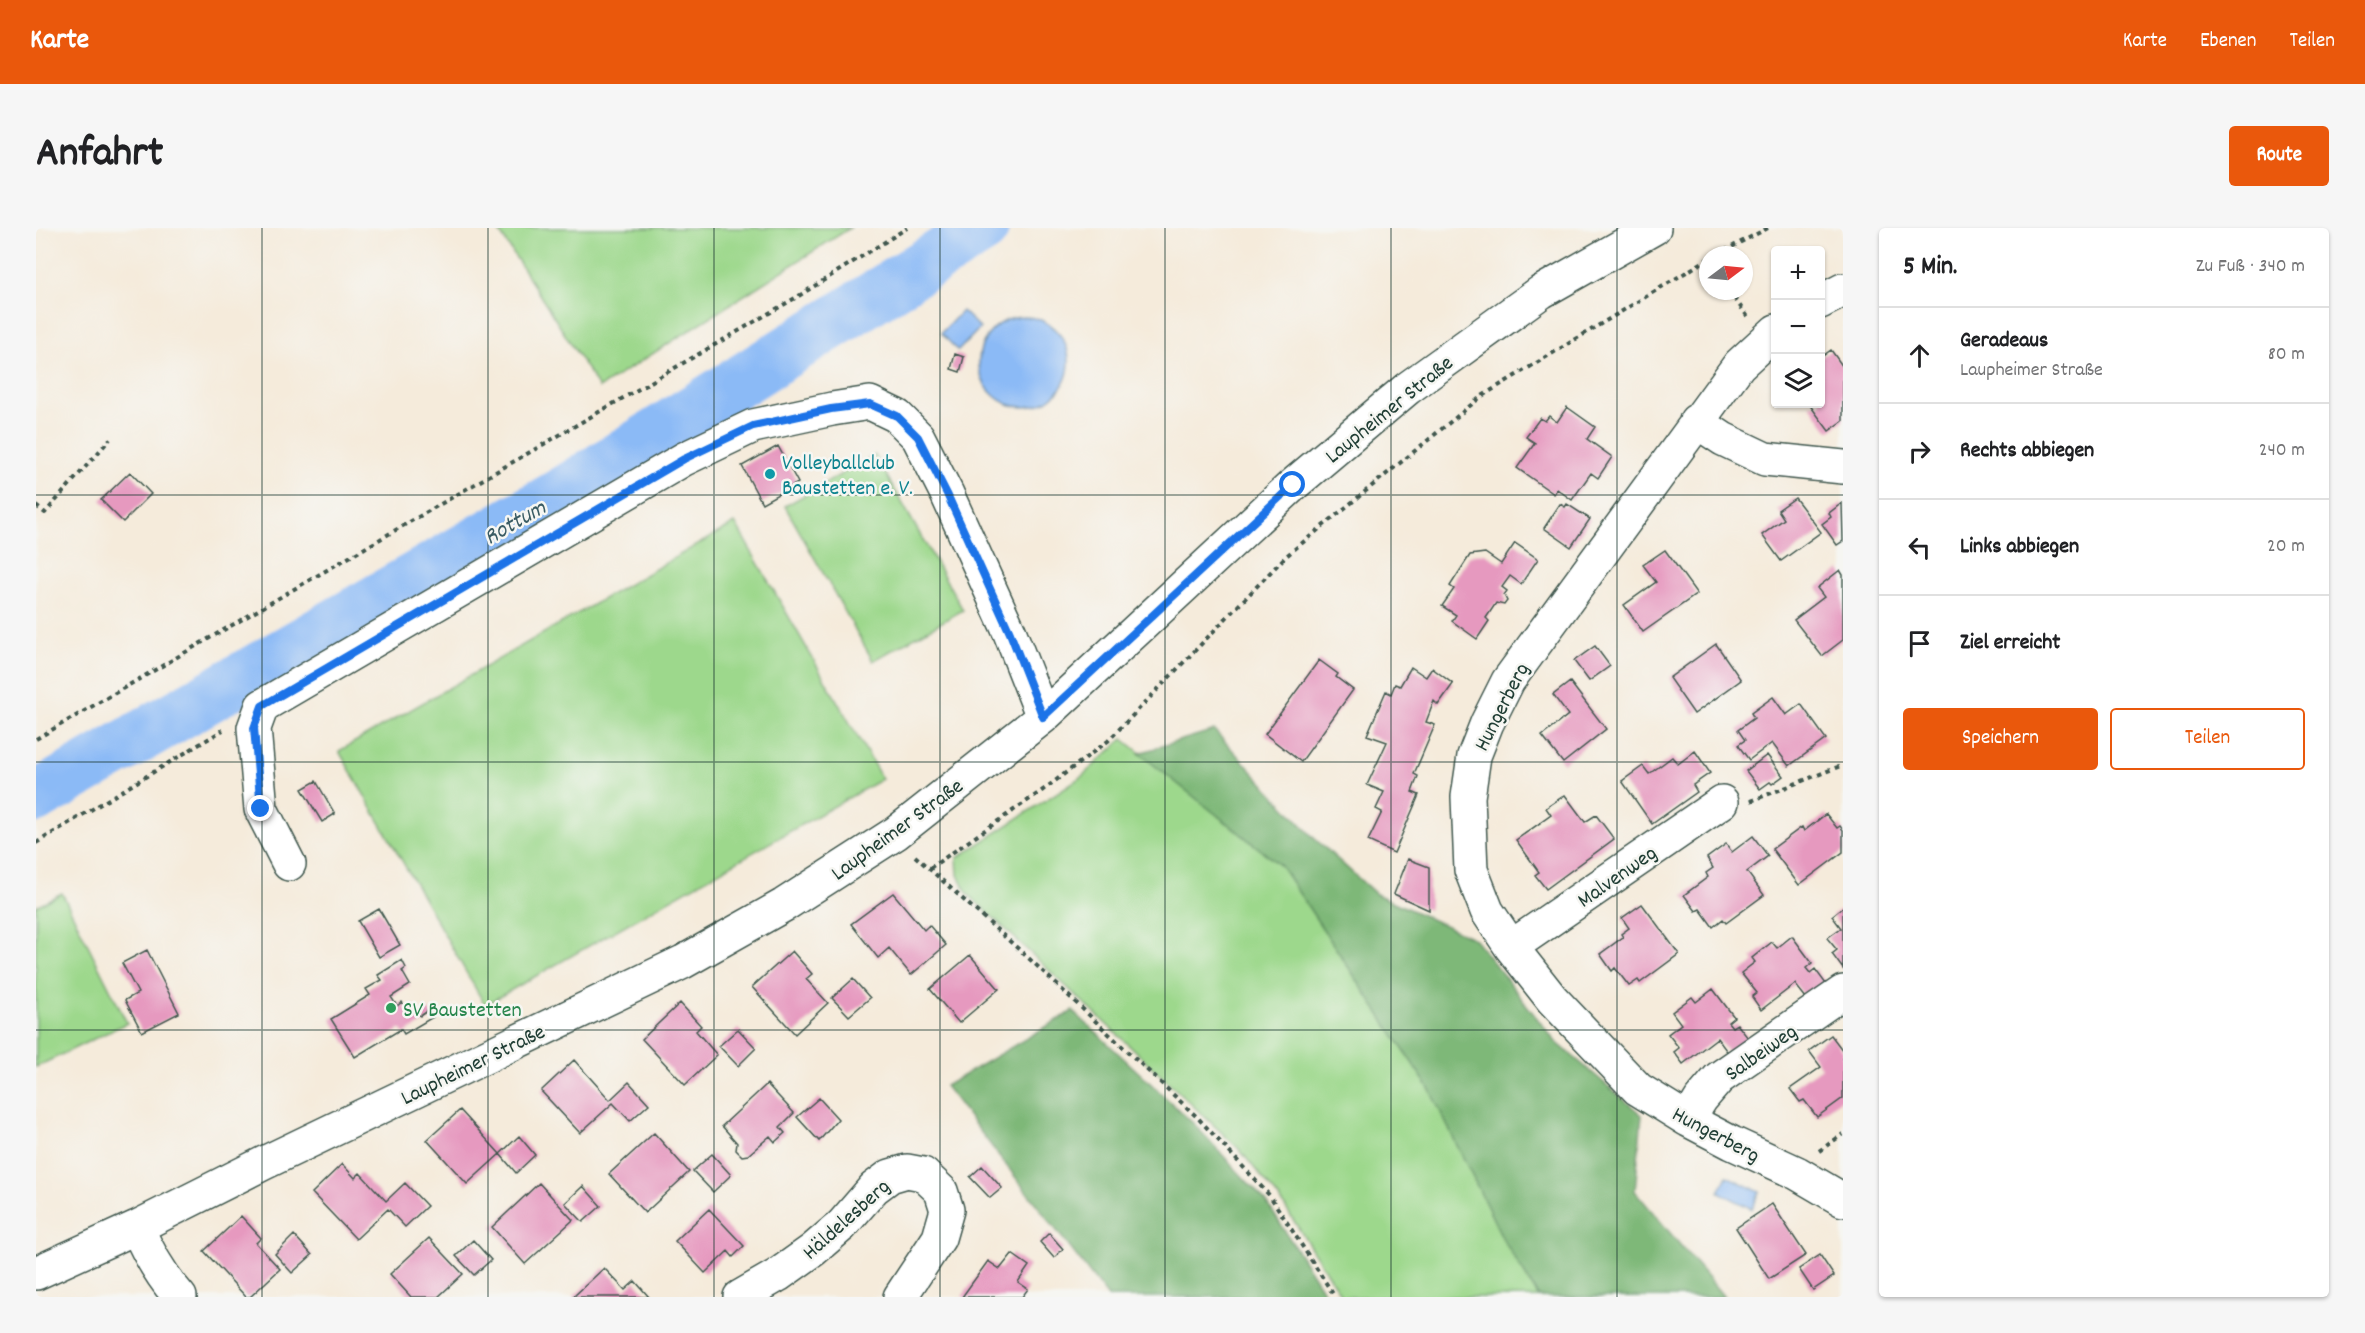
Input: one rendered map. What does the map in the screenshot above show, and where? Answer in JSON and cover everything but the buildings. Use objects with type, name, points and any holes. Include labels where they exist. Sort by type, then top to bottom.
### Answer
[{"type":"street","name":"Laupheimer Straße","points":[[36,1273],[136,1227],[683,962],[784,905],[896,833],[1043,717],[1293,485],[1408,388],[1541,292],[1654,228]]},
{"type":"street","points":[[1825,300],[1843,290]]},
{"type":"street","name":"Hungerberg","points":[[1771,336],[1739,365],[1696,421],[1508,681],[1474,756],[1468,797],[1471,870],[1487,911],[1511,947],[1552,999],[1638,1089],[1688,1120],[1797,1173],[1843,1200]]},
{"type":"street","points":[[289,864],[261,809],[254,728],[262,706],[684,459],[753,426],[831,409],[870,404],[897,416],[918,437],[947,494],[1010,633],[1043,717]]},
{"type":"street","points":[[1696,421],[1723,439],[1765,459],[1843,467]]},
{"type":"street","name":"Malvenweg","points":[[1511,947],[1722,802]]},
{"type":"street","name":"Salbeiweg","points":[[1688,1120],[1701,1099],[1719,1078],[1843,992]]},
{"type":"street","name":"Häldelesberg","points":[[740,1297],[778,1275],[813,1250],[842,1225],[874,1188],[890,1176],[907,1171],[923,1174],[941,1191],[947,1210],[939,1238],[900,1297]]},
{"type":"street","points":[[136,1227],[155,1263],[180,1297]]},
{"type":"path","points":[[36,739],[787,303],[907,228]]},
{"type":"path","points":[[1733,246],[1768,228]]},
{"type":"path","points":[[1335,1297],[1270,1196],[1198,1118],[930,868],[1043,790],[1108,741],[1285,557],[1482,396],[1699,265]]},
{"type":"path","points":[[36,506],[45,513],[110,439]]},
{"type":"path","points":[[36,843],[262,706]]},
{"type":"path","points":[[1722,802],[1736,807],[1843,765]]},
{"type":"green space","points":[[497,228],[850,228],[599,388]]},
{"type":"green space","points":[[875,455],[963,610],[873,661],[785,506]]},
{"type":"green space","points":[[735,523],[882,779],[485,1005],[339,751]]},
{"type":"green space","points":[[1214,730],[1314,838],[1376,894],[1475,939],[1555,1041],[1642,1115],[1635,1191],[1724,1297],[1539,1297],[1504,1241],[1429,1088],[1281,866],[1139,753]]},
{"type":"green space","points":[[1123,739],[1281,866],[1429,1088],[1504,1241],[1539,1297],[1342,1297],[1282,1202],[1238,1148],[968,894],[958,875],[957,858],[1081,777]]},
{"type":"green space","points":[[62,893],[127,1023],[36,1067],[36,906]]},
{"type":"green space","points":[[1073,1011],[1194,1124],[1267,1203],[1327,1297],[1108,1297],[945,1086]]},
{"type":"water","points":[[962,311],[980,328],[958,351],[941,333]]},
{"type":"water","points":[[1024,317],[1041,320],[1056,330],[1066,345],[1069,362],[1066,379],[1056,394],[1041,404],[1024,407],[1007,404],[992,394],[982,379],[979,362],[982,345],[992,330],[1007,320]]},
{"type":"water","points":[[1727,1176],[1760,1192],[1752,1209],[1719,1192]]},
{"type":"waterway","name":"Rottum","points":[[36,797],[564,492],[983,228]]},
{"type":"place","name":"Volleyballclub Baustetten e. V.","points":[[770,474]]},
{"type":"place","name":"SV Baustetten","points":[[391,1008]]},
{"type":"route","points":[[261,809],[254,728],[262,706],[684,459],[753,426],[831,409],[870,404],[897,416],[918,437],[947,494],[1010,633],[1043,717],[1293,485]]}]
